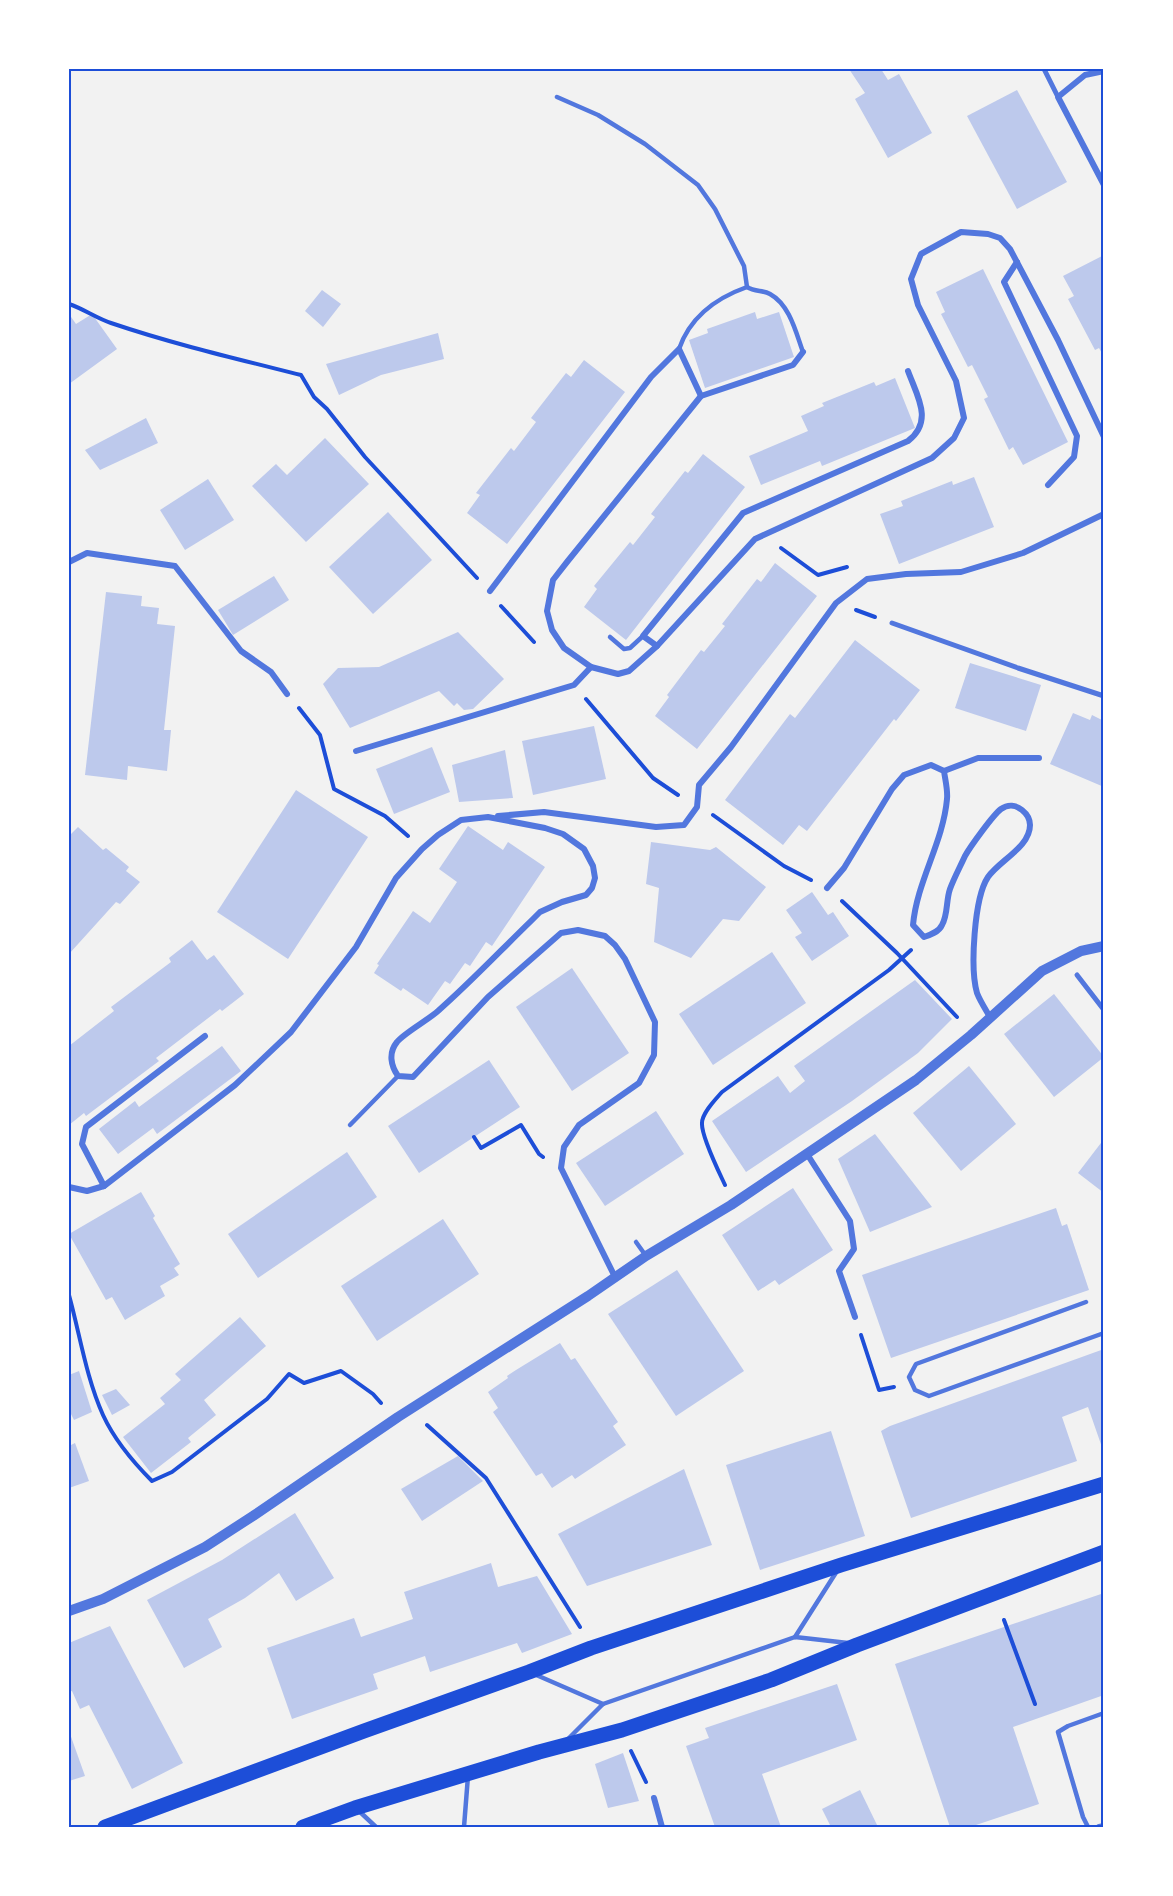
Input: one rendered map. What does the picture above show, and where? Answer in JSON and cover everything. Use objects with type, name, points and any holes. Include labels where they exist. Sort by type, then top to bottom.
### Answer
[{"type":"main road","points":[[105,1827],[591,1648],[841,1564],[1104,1484]]},
{"type":"main road","points":[[303,1827],[355,1808],[468,1773],[622,1730],[771,1680],[857,1645],[1104,1552]]},
{"type":"street","points":[[1044,69],[1104,185]]},
{"type":"street","points":[[1058,97],[1085,75],[1104,71]]},
{"type":"street","points":[[803,352],[793,365],[701,396],[553,580],[547,611],[552,630],[564,648],[591,668],[618,674],[629,671],[657,646],[755,539],[932,458],[954,438],[964,418],[956,381],[918,305],[911,279],[921,254],[962,232],[988,234],[1000,238],[1010,249],[1058,340],[1104,437]]},
{"type":"street","points":[[1017,262],[1004,282],[1077,436],[1074,457],[1048,485]]},
{"type":"street","points":[[490,591],[651,377],[679,349],[701,396]]},
{"type":"street","points":[[657,646],[643,636],[743,513],[908,441],[916,435],[921,428],[923,412],[908,371]]},
{"type":"street","points":[[69,1187],[87,1191],[104,1186],[235,1084],[291,1032],[356,947],[396,879],[422,849],[461,820],[544,812],[656,826],[684,825],[697,807],[699,785],[731,747],[836,603],[867,579],[906,574],[961,572],[1023,553],[1104,514]]},
{"type":"street","points":[[69,562],[87,553],[175,566],[241,651],[271,672],[287,694]]},
{"type":"street","points":[[892,623],[1104,696]]},
{"type":"street","points":[[356,751],[574,685],[591,668]]},
{"type":"street","points":[[827,888],[844,868],[892,789],[904,775],[931,765],[944,771],[978,758],[1039,758]]},
{"type":"street","points":[[944,771],[947,797],[937,842],[914,912],[913,925],[924,937],[933,934],[942,925],[950,890],[966,855],[1000,810],[1009,806],[1017,806],[1027,814],[1030,826],[1027,837],[1019,848],[1001,862],[987,879],[979,903],[975,932],[975,977],[978,994],[990,1017]]},
{"type":"street","points":[[488,817],[545,828],[563,834],[584,849],[594,872],[592,888],[586,895],[540,912],[437,1012],[397,1042],[391,1054],[392,1068],[398,1076],[413,1077],[488,997],[561,933],[578,930],[605,936],[615,945],[625,959],[655,1022],[654,1055],[639,1083],[579,1125],[564,1148],[561,1168],[615,1277]]},
{"type":"street","points":[[69,1611],[103,1599],[205,1547],[398,1417],[646,1256],[730,1205],[916,1080],[1042,971],[1081,951],[1104,946]]},
{"type":"street","points":[[1077,975],[1104,1010]]},
{"type":"street","points":[[104,1186],[82,1144],[86,1127],[206,1036]]},
{"type":"street","points":[[807,1154],[850,1221],[854,1249],[839,1271],[855,1317]]},
{"type":"street","points":[[654,1798],[662,1827]]},
{"type":"street","points":[[1099,1827],[1104,1826]]},
{"type":"lane","points":[[557,97],[598,114],[645,144],[698,185],[715,209],[744,266],[747,287],[753,291],[770,294],[786,308],[803,352]]},
{"type":"lane","points":[[679,349],[685,332],[698,316],[722,297],[747,287]]},
{"type":"lane","points":[[610,637],[624,649],[630,648],[643,636]]},
{"type":"lane","points":[[351,1125],[398,1076]]},
{"type":"lane","points":[[636,1242],[646,1256]]},
{"type":"lane","points":[[1086,1302],[916,1364],[909,1377],[915,1390],[929,1396],[1104,1333]]},
{"type":"lane","points":[[795,1637],[841,1564]]},
{"type":"lane","points":[[560,1746],[603,1704],[795,1637],[857,1645]]},
{"type":"lane","points":[[529,1672],[603,1704]]},
{"type":"lane","points":[[1088,1827],[1058,1732],[1104,1713]]},
{"type":"lane","points":[[464,1827],[468,1773]]},
{"type":"lane","points":[[355,1808],[376,1827]]},
{"type":"path","points":[[69,304],[108,322],[194,348],[301,375],[314,397],[327,409],[365,457],[490,591],[536,644]]},
{"type":"path","points":[[764,535],[818,575],[849,566],[867,579]]},
{"type":"path","points":[[836,603],[892,623]]},
{"type":"path","points":[[574,685],[653,778],[697,807]]},
{"type":"path","points":[[287,694],[320,735],[334,789],[385,816],[422,849]]},
{"type":"path","points":[[726,1189],[704,1133],[702,1122],[706,1112],[722,1092],[889,970],[924,937]]},
{"type":"path","points":[[474,1137],[481,1148],[521,1125],[539,1154],[561,1168]]},
{"type":"path","points":[[69,1295],[87,1369],[103,1415],[116,1437],[152,1481],[172,1473],[267,1399],[289,1374],[304,1383],[341,1371],[374,1394],[384,1406]]},
{"type":"path","points":[[855,1317],[879,1390],[912,1382]]},
{"type":"path","points":[[427,1425],[486,1478],[585,1635]]},
{"type":"path","points":[[1004,1620],[1035,1704]]},
{"type":"building","points":[[849,69],[881,69],[888,80],[899,74],[932,133],[888,158],[855,99],[865,93]]},
{"type":"building","points":[[1017,90],[1067,182],[1017,209],[967,116]]},
{"type":"building","points":[[1104,255],[1104,357],[1099,348],[1095,350],[1068,299],[1074,296],[1063,276]]},
{"type":"building","points":[[983,269],[1068,442],[1023,465],[1013,447],[1009,450],[984,399],[988,397],[972,365],[968,367],[941,314],[945,312],[936,292]]},
{"type":"building","points":[[322,290],[341,304],[323,327],[305,311]]},
{"type":"building","points":[[755,312],[757,319],[779,312],[794,357],[705,388],[689,340],[708,333],[707,329]]},
{"type":"building","points":[[69,314],[76,324],[92,314],[117,349],[69,384]]},
{"type":"building","points":[[438,333],[444,359],[381,375],[339,395],[326,364]]},
{"type":"building","points":[[584,360],[625,392],[507,544],[467,513],[480,495],[476,493],[511,448],[514,451],[536,422],[531,418],[566,373],[571,377]]},
{"type":"building","points":[[895,378],[915,428],[822,466],[820,461],[761,485],[749,456],[808,431],[801,416],[824,406],[822,403],[874,382],[876,386]]},
{"type":"building","points":[[146,418],[158,443],[100,470],[85,450]]},
{"type":"building","points":[[325,438],[369,484],[306,542],[252,486],[276,464],[287,475]]},
{"type":"building","points":[[703,454],[745,487],[626,640],[584,607],[597,589],[594,586],[630,542],[633,545],[655,517],[651,514],[685,471],[688,473]]},
{"type":"building","points":[[974,477],[994,527],[899,564],[880,514],[903,506],[901,501],[952,481],[953,485]]},
{"type":"building","points":[[208,479],[234,520],[185,550],[160,510]]},
{"type":"building","points":[[388,512],[432,560],[373,614],[329,567]]},
{"type":"building","points":[[775,563],[817,596],[697,749],[655,716],[669,697],[667,695],[701,650],[704,652],[725,626],[722,624],[757,579],[761,582]]},
{"type":"building","points":[[274,576],[289,600],[233,635],[218,610]]},
{"type":"building","points":[[106,592],[142,596],[141,606],[159,608],[157,624],[175,626],[164,730],[171,730],[167,771],[128,766],[127,780],[85,775]]},
{"type":"building","points":[[458,632],[504,679],[473,709],[464,710],[457,703],[454,706],[439,691],[350,728],[323,684],[338,668],[379,667]]},
{"type":"building","points":[[855,640],[920,690],[896,721],[894,719],[807,831],[799,825],[783,845],[725,800],[790,714],[795,718]]},
{"type":"building","points":[[970,663],[1041,685],[1026,731],[955,708]]},
{"type":"building","points":[[1073,713],[1090,720],[1092,715],[1104,721],[1104,787],[1050,764]]},
{"type":"building","points":[[594,726],[606,779],[533,795],[522,741]]},
{"type":"building","points":[[432,747],[450,792],[394,814],[376,769]]},
{"type":"building","points":[[505,750],[513,798],[459,802],[452,765]]},
{"type":"building","points":[[296,790],[368,837],[288,959],[217,912]]},
{"type":"building","points":[[468,826],[503,850],[508,842],[545,867],[492,946],[486,942],[470,966],[465,963],[450,984],[445,981],[428,1005],[403,988],[401,991],[374,973],[379,965],[377,964],[413,911],[430,923],[457,882],[439,869]]},
{"type":"building","points":[[78,827],[103,850],[106,848],[129,867],[126,871],[140,882],[120,904],[116,902],[69,954],[69,836]]},
{"type":"building","points":[[651,842],[710,850],[716,847],[766,887],[739,921],[723,919],[691,958],[654,942],[659,888],[646,884]]},
{"type":"building","points":[[812,892],[828,915],[833,912],[849,936],[812,961],[795,937],[802,933],[786,910]]},
{"type":"building","points":[[192,940],[207,960],[214,955],[244,994],[222,1011],[220,1009],[156,1058],[159,1061],[86,1116],[84,1113],[69,1125],[69,1046],[114,1011],[111,1007],[171,962],[169,958]]},
{"type":"building","points":[[772,952],[806,1003],[713,1065],[679,1014]]},
{"type":"building","points":[[572,968],[629,1053],[572,1091],[516,1007]]},
{"type":"building","points":[[915,980],[952,1019],[918,1053],[852,1101],[746,1172],[712,1121],[778,1076],[790,1093],[805,1081],[794,1066]]},
{"type":"building","points":[[1054,994],[1104,1057],[1054,1097],[1004,1034]]},
{"type":"building","points":[[222,1046],[241,1071],[157,1134],[153,1128],[118,1154],[99,1129],[135,1101],[139,1107]]},
{"type":"building","points":[[489,1060],[520,1107],[419,1173],[388,1126]]},
{"type":"building","points":[[969,1066],[1016,1124],[961,1171],[913,1113]]},
{"type":"building","points":[[656,1111],[684,1154],[605,1206],[576,1163]]},
{"type":"building","points":[[875,1134],[932,1207],[870,1232],[838,1159]]},
{"type":"building","points":[[1104,1139],[1104,1193],[1078,1173]]},
{"type":"building","points":[[347,1152],[377,1197],[258,1278],[228,1234]]},
{"type":"building","points":[[793,1188],[833,1250],[779,1285],[775,1280],[758,1291],[722,1235]]},
{"type":"building","points":[[141,1192],[155,1216],[153,1218],[180,1264],[174,1268],[179,1275],[160,1286],[165,1296],[125,1320],[112,1297],[106,1300],[69,1234]]},
{"type":"building","points":[[1056,1208],[1062,1226],[1067,1224],[1089,1290],[891,1358],[862,1275]]},
{"type":"building","points":[[443,1219],[479,1274],[377,1341],[341,1286]]},
{"type":"building","points":[[677,1270],[744,1371],[676,1416],[608,1314]]},
{"type":"building","points":[[240,1317],[266,1346],[204,1400],[216,1415],[188,1438],[191,1442],[151,1473],[123,1437],[165,1404],[160,1398],[181,1380],[175,1374]]},
{"type":"building","points":[[560,1343],[571,1360],[575,1358],[618,1422],[613,1426],[626,1445],[575,1479],[572,1475],[552,1488],[542,1473],[536,1476],[493,1412],[498,1408],[488,1392],[508,1378],[507,1376]]},
{"type":"building","points":[[1104,1349],[1104,1453],[1088,1407],[1062,1417],[1077,1461],[911,1518],[881,1431]]},
{"type":"building","points":[[79,1371],[92,1412],[74,1420],[69,1410],[69,1375]]},
{"type":"building","points":[[116,1389],[130,1405],[112,1415],[102,1395]]},
{"type":"building","points":[[831,1431],[865,1536],[760,1570],[726,1465]]},
{"type":"building","points":[[75,1443],[89,1481],[69,1488],[69,1446]]},
{"type":"building","points":[[458,1456],[483,1481],[422,1521],[401,1489]]},
{"type":"building","points":[[684,1469],[712,1545],[587,1586],[558,1534]]},
{"type":"building","points":[[295,1513],[334,1578],[296,1601],[279,1573],[245,1598],[208,1619],[222,1647],[184,1668],[147,1600],[222,1560]]},
{"type":"building","points":[[491,1563],[498,1587],[537,1576],[572,1634],[522,1653],[517,1643],[430,1672],[425,1656],[373,1674],[378,1689],[292,1719],[267,1648],[354,1618],[361,1637],[413,1619],[404,1592]]},
{"type":"building","points":[[1104,1593],[1104,1695],[1013,1727],[1039,1804],[970,1827],[950,1827],[895,1664]]},
{"type":"building","points":[[110,1626],[183,1763],[132,1789],[89,1705],[80,1709],[72,1691],[69,1692],[69,1643]]},
{"type":"building","points":[[837,1684],[857,1740],[762,1774],[781,1827],[715,1827],[686,1746],[709,1738],[705,1728]]},
{"type":"building","points":[[69,1731],[85,1776],[69,1781]]},
{"type":"building","points":[[623,1753],[639,1801],[608,1808],[595,1764]]},
{"type":"building","points":[[860,1790],[878,1827],[831,1827],[822,1809]]}]
